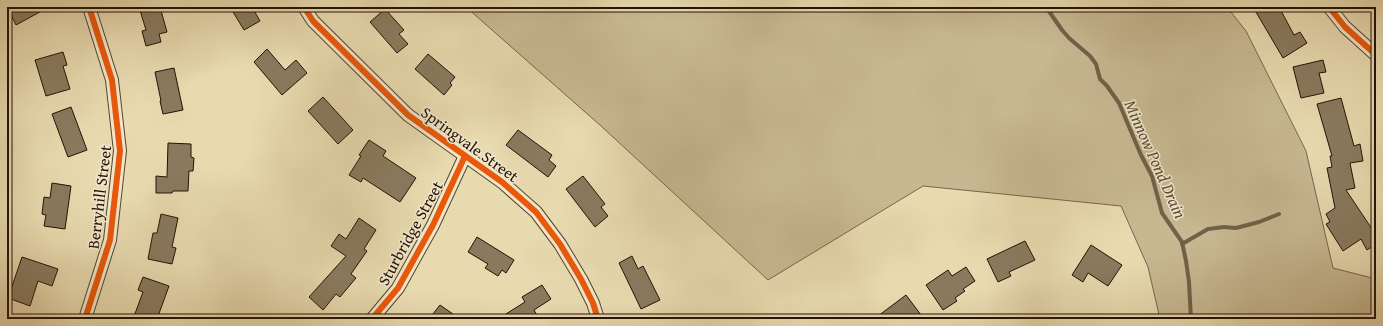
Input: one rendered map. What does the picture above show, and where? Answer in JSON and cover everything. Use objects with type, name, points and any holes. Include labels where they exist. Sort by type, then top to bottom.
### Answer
[{"type":"street","name":"Berryhill Street","points":[[85,319],[110,240],[120,151],[112,80],[89,7]]},
{"type":"street","name":"Springvale Street","points":[[304,7],[312,21],[408,115],[502,182],[536,212],[560,244],[581,279],[593,303],[598,319]]},
{"type":"street","points":[[1329,7],[1344,27],[1376,55]]},
{"type":"street","name":"Sturbridge Street","points":[[372,319],[398,288],[434,225],[465,156]]},
{"type":"shaded area","points":[[466,7],[1227,7],[1246,31],[1306,151],[1333,268],[1376,279],[1376,319],[1160,319],[1148,267],[1121,206],[923,186],[768,280],[601,126]]},
{"type":"building","points":[[7,7],[49,7],[16,25]]},
{"type":"building","points":[[139,7],[160,7],[167,32],[159,34],[161,42],[146,46],[142,31],[146,30]]},
{"type":"building","points":[[230,7],[252,7],[260,21],[244,30]]},
{"type":"building","points":[[1253,7],[1279,7],[1294,35],[1300,32],[1307,43],[1283,58]]},
{"type":"building","points":[[385,9],[404,30],[399,34],[408,44],[397,53],[370,22]]},
{"type":"building","points":[[267,49],[285,70],[296,60],[307,73],[282,95],[254,62]]},
{"type":"building","points":[[63,52],[67,65],[63,66],[70,89],[46,96],[35,60]]},
{"type":"building","points":[[428,54],[455,77],[450,83],[452,85],[444,95],[415,69]]},
{"type":"building","points":[[1323,60],[1326,72],[1319,73],[1324,93],[1301,98],[1293,67]]},
{"type":"building","points":[[174,68],[183,110],[163,114],[155,72]]},
{"type":"building","points":[[323,97],[353,130],[338,144],[308,111]]},
{"type":"building","points":[[1341,98],[1354,146],[1360,144],[1363,161],[1350,163],[1355,188],[1346,190],[1376,235],[1376,244],[1367,250],[1361,239],[1343,251],[1326,224],[1330,222],[1326,214],[1335,208],[1327,168],[1332,167],[1330,156],[1332,156],[1317,104]]},
{"type":"building","points":[[71,107],[87,150],[68,157],[52,114]]},
{"type":"building","points":[[518,130],[552,155],[549,160],[556,166],[548,177],[506,145]]},
{"type":"building","points":[[369,140],[386,151],[383,156],[416,178],[400,202],[363,178],[361,182],[349,175],[361,156],[359,155]]},
{"type":"building","points":[[168,143],[191,144],[191,157],[194,158],[193,171],[189,171],[188,191],[156,193],[156,176],[167,177]]},
{"type":"building","points":[[583,176],[605,204],[601,207],[608,216],[595,227],[566,189]]},
{"type":"building","points":[[52,183],[71,186],[65,229],[44,226],[46,215],[42,214],[44,197],[50,198]]},
{"type":"building","points":[[161,214],[178,218],[172,247],[176,248],[172,264],[148,259],[153,233],[157,233]]},
{"type":"building","points":[[359,218],[376,230],[364,249],[367,251],[351,274],[356,278],[340,297],[336,294],[323,310],[309,297],[346,256],[331,246],[339,234],[346,239]]},
{"type":"building","points":[[477,237],[514,260],[506,273],[502,270],[498,276],[485,268],[488,264],[468,252]]},
{"type":"building","points":[[1025,241],[1035,260],[1009,272],[1011,276],[998,282],[987,259]]},
{"type":"building","points":[[1091,245],[1122,265],[1108,286],[1088,273],[1083,282],[1072,275]]},
{"type":"building","points":[[632,256],[638,269],[643,266],[660,300],[641,309],[619,263]]},
{"type":"building","points":[[22,257],[58,269],[52,286],[38,281],[30,306],[8,298]]},
{"type":"building","points":[[966,267],[975,281],[963,289],[965,291],[955,298],[957,301],[943,310],[926,285],[948,270],[952,276]]},
{"type":"building","points":[[143,277],[169,286],[157,319],[133,319],[143,292],[138,290]]},
{"type":"building","points":[[542,285],[551,299],[534,310],[539,319],[498,319],[525,302],[522,297]]},
{"type":"building","points":[[906,295],[921,315],[915,319],[874,319]]},
{"type":"building","points":[[440,305],[460,319],[429,319]]},
{"type":"waterway","name":"Minnow Pond Drain","points":[[1046,7],[1069,38],[1090,56],[1096,64],[1100,79],[1119,103],[1141,155],[1152,176],[1162,213],[1182,242],[1189,282],[1191,319]]},
{"type":"waterway","points":[[1182,244],[1208,229],[1224,227],[1236,228],[1259,222],[1279,214]]},
{"type":"cycle path","points":[[85,319],[110,240],[120,151],[112,80],[89,7]]},
{"type":"cycle path","points":[[304,7],[313,21],[408,115],[502,182],[536,212],[560,244],[581,279],[593,303],[598,319]]},
{"type":"cycle path","points":[[1329,7],[1345,27],[1376,55]]},
{"type":"cycle path","points":[[372,319],[398,288],[433,225],[465,156]]}]
